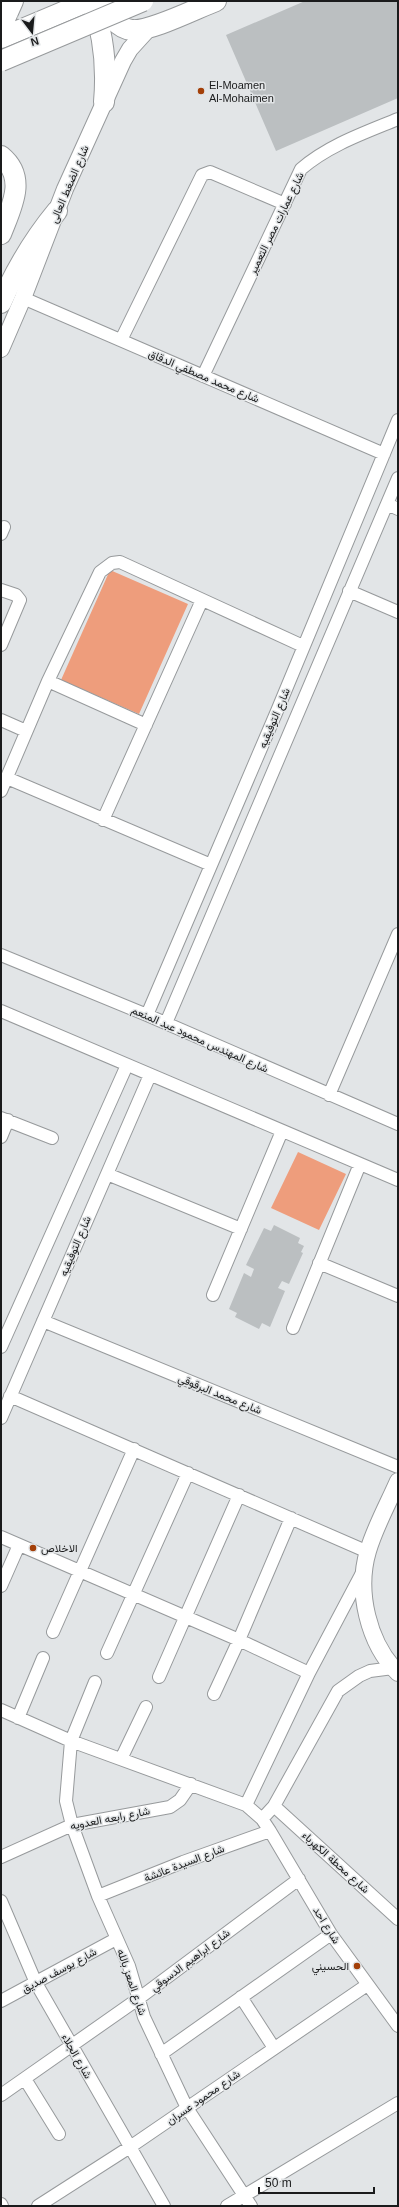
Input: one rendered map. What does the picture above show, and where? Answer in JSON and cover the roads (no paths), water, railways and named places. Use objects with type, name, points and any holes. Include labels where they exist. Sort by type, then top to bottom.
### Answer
[{"type":"main road","points":[[1,28],[12,1]]},
{"type":"main road","points":[[1,38],[90,1],[103,44],[106,76],[104,102]]},
{"type":"main road","points":[[104,1],[108,13],[121,27],[132,30],[150,27],[216,1]]},
{"type":"main road","points":[[1,62],[144,1]]},
{"type":"main road","points":[[1,156],[14,173],[16,190],[1,234]]},
{"type":"main road","points":[[1,303],[15,270],[27,250],[57,211]]},
{"type":"street","name":"شارع الضغط العالى","points":[[1,349],[23,298],[57,211],[104,102],[126,55],[150,27]]},
{"type":"street","name":"شارع عمارات مصر التعمير","points":[[203,376],[301,169],[315,157],[330,148],[398,119]]},
{"type":"street","points":[[121,340],[202,175],[210,172],[285,204]]},
{"type":"street","name":"شارع محمد مصطفي الدقاق","points":[[23,298],[384,454]]},
{"type":"street","name":"شارع التوفيقيه","points":[[147,1015],[398,420]]},
{"type":"street","name":"شارع التوفيقيه","points":[[166,1023],[349,591],[392,506],[398,478]]},
{"type":"street","points":[[1,791],[48,681],[100,572],[112,563],[120,562],[303,646]]},
{"type":"street","points":[[1,590],[17,596],[20,602],[1,645]]},
{"type":"street","points":[[349,591],[398,612]]},
{"type":"street","points":[[103,820],[202,600]]},
{"type":"street","points":[[48,681],[146,725]]},
{"type":"street","points":[[1,720],[26,731]]},
{"type":"street","points":[[7,778],[211,865]]},
{"type":"street","points":[[329,1095],[398,934]]},
{"type":"street","points":[[179,941],[197,949]]},
{"type":"street","name":"شارع المهندس محمود عبد المنعم","points":[[1,955],[166,1023],[398,1124]]},
{"type":"street","points":[[1,1011],[398,1180]]},
{"type":"street","points":[[1,1346],[127,1065]]},
{"type":"street","name":"شارع التوفيقيه","points":[[1,1418],[150,1075]]},
{"type":"street","points":[[1,1137],[4,1119],[52,1138]]},
{"type":"street","points":[[213,1295],[282,1131]]},
{"type":"street","points":[[293,1328],[360,1164]]},
{"type":"street","points":[[106,1174],[241,1230]]},
{"type":"street","points":[[319,1263],[398,1296]]},
{"type":"street","name":"شارع محمد البرقوقي","points":[[43,1321],[398,1467]]},
{"type":"street","points":[[10,1396],[368,1552]]},
{"type":"street","points":[[53,1632],[81,1572],[134,1449]]},
{"type":"street","points":[[107,1653],[188,1473]]},
{"type":"street","points":[[246,1805],[309,1673],[364,1569],[368,1552],[398,1481]]},
{"type":"street","points":[[159,1677],[239,1495]]},
{"type":"street","points":[[214,1694],[239,1640],[291,1518]]},
{"type":"street","points":[[1,1537],[239,1640],[309,1673]]},
{"type":"street","points":[[1,1586],[19,1545]]},
{"type":"street","points":[[364,1569],[365,1603],[368,1619],[381,1649],[396,1670]]},
{"type":"street","points":[[18,1718],[43,1658]]},
{"type":"street","points":[[1,1710],[71,1740],[246,1805],[262,1820],[274,1806],[338,1690],[359,1676],[370,1672],[396,1670]]},
{"type":"street","name":"شارع المعز بالله","points":[[95,1682],[71,1740],[66,1801],[72,1825],[98,1896],[128,1966],[140,2009],[161,2054],[187,2108],[251,2206]]},
{"type":"street","points":[[121,1759],[146,1707]]},
{"type":"street","name":"شارع رابعه العدويه","points":[[1,1857],[72,1825],[170,1807],[180,1800],[191,1784]]},
{"type":"street","name":"شارع محطة الكهرباء","points":[[274,1806],[398,1919]]},
{"type":"street","name":"شارع احد","points":[[262,1820],[331,1934],[398,2026]]},
{"type":"street","name":"شارع السيدة عائشة","points":[[98,1896],[183,1862],[270,1831]]},
{"type":"street","name":"شارع ابراهيم الدسوقي","points":[[1,2095],[25,2080],[138,2000],[299,1879]]},
{"type":"street","name":"شارع الجلاء","points":[[1,1901],[36,1983],[164,2206]]},
{"type":"street","points":[[161,2054],[331,1934]]},
{"type":"street","name":"شارع يوسف صديق","points":[[1,2001],[116,1939]]},
{"type":"street","name":"شارع محمود عسران","points":[[38,2206],[130,2147],[367,1985]]},
{"type":"street","points":[[242,1997],[274,2048]]},
{"type":"street","points":[[25,2080],[59,2134]]},
{"type":"street","points":[[227,2206],[398,2103]]},
{"type":"place","name":"El-Moamen Al-Mohaimen","points":[[201,91]]},
{"type":"place","name":"الاخلاص","points":[[33,1548]]},
{"type":"place","name":"الحسيني","points":[[357,1966]]}]
